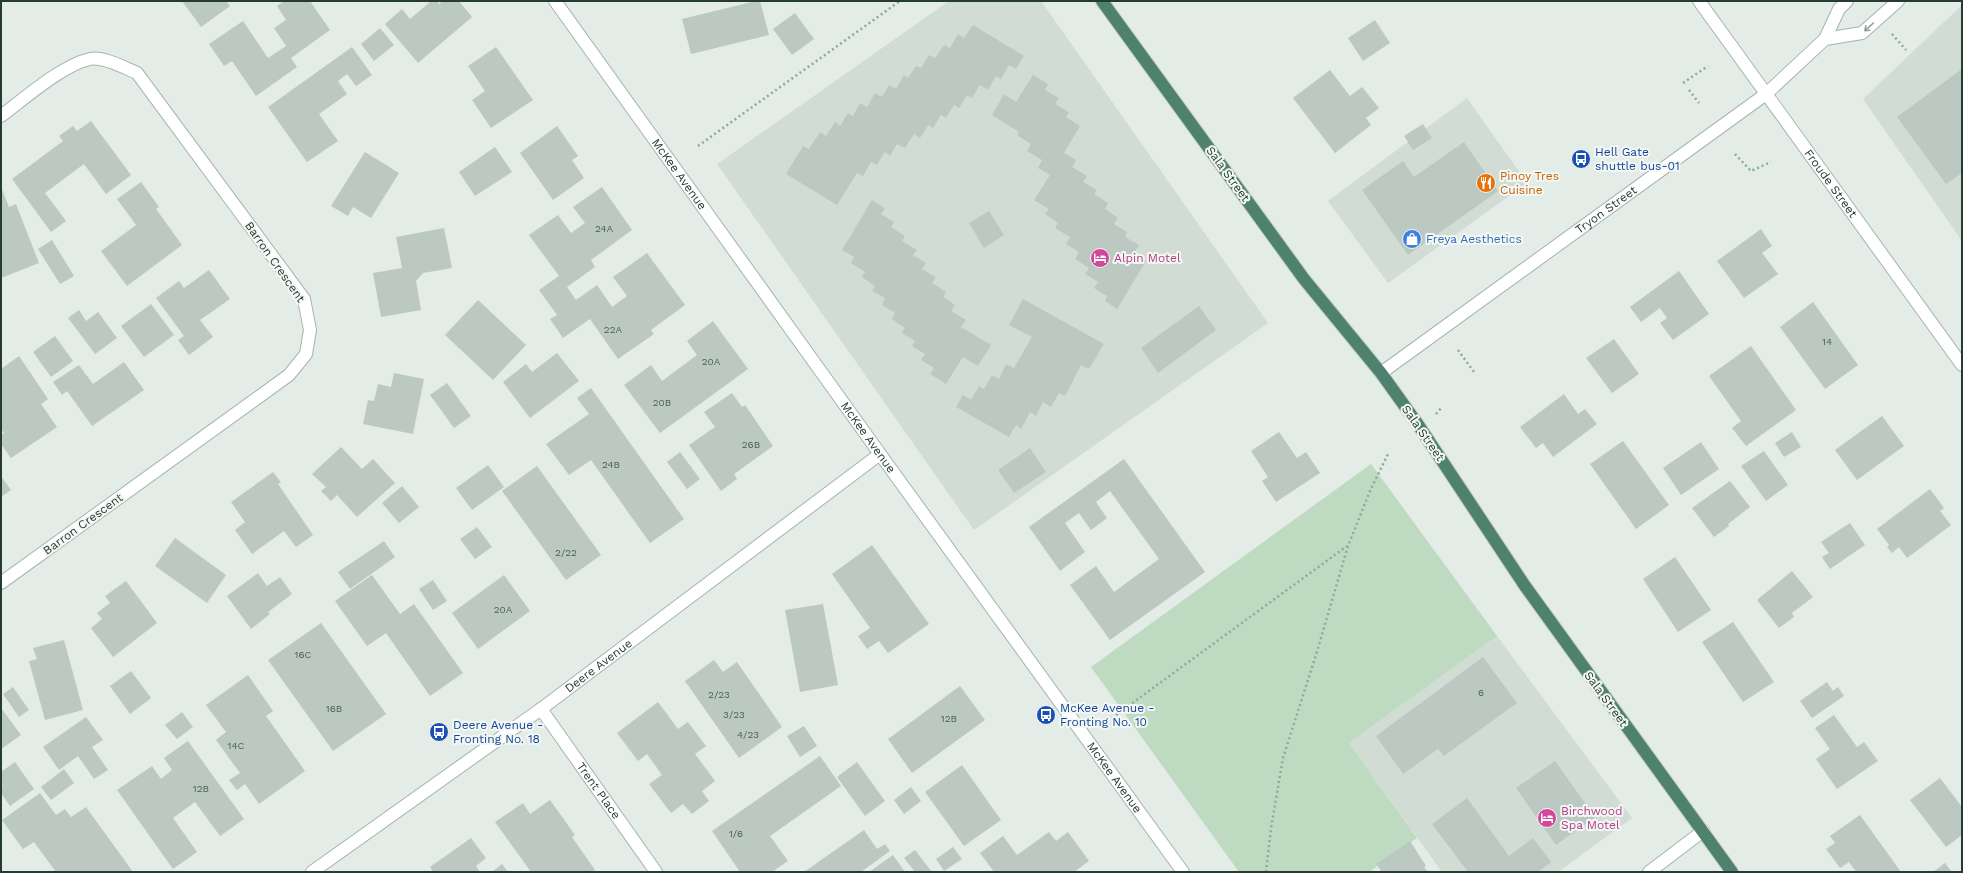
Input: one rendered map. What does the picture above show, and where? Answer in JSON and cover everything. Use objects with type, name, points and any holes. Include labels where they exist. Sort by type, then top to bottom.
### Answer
[{"type":"highway","name":"Sala Street","points":[[1102,1],[1304,279],[1381,373],[1419,426],[1530,592],[1732,872]]},
{"type":"street","name":"McKee Avenue","points":[[555,1],[880,454],[1183,872]]},
{"type":"street","name":"Froude Street","points":[[1699,1],[1962,365]]},
{"type":"street","name":"Tryon Street","points":[[1381,373],[1766,94],[1825,39],[1839,9],[1847,1]]},
{"type":"street","points":[[1825,39],[1862,33],[1898,1]]},
{"type":"street","name":"Barron Crescent","points":[[1,116],[63,71],[90,59],[117,64],[136,73],[304,299],[310,330],[306,354],[289,375],[1,583]]},
{"type":"street","name":"Deere Avenue","points":[[312,872],[541,709],[880,454]]},
{"type":"street","name":"Trent Place","points":[[541,709],[656,872]]},
{"type":"street","points":[[1649,872],[1703,831]]},
{"type":"path","points":[[698,146],[900,1]]},
{"type":"path","points":[[1890,32],[1906,50]]},
{"type":"path","points":[[1683,83],[1708,66]]},
{"type":"path","points":[[1689,90],[1699,103]]},
{"type":"path","points":[[1735,154],[1751,170],[1771,162]]},
{"type":"path","points":[[1458,350],[1474,372]]},
{"type":"path","points":[[1436,414],[1442,408]]},
{"type":"path","points":[[1266,872],[1271,828],[1283,758],[1316,655],[1348,546],[1370,491],[1389,452]]},
{"type":"path","points":[[1112,718],[1348,546]]},
{"type":"shaded area","points":[[949,1],[1041,1],[1268,323],[974,530],[717,164]]},
{"type":"shaded area","points":[[1962,5],[1962,241],[1863,99]]},
{"type":"shaded area","points":[[1467,98],[1527,183],[1388,283],[1328,201]]},
{"type":"shaded area","points":[[1497,636],[1632,818],[1558,872],[1442,872],[1349,743]]},
{"type":"green space","points":[[1371,464],[1497,636],[1349,743],[1417,838],[1369,872],[1239,872],[1091,667]]},
{"type":"building","points":[[182,1],[226,1],[230,6],[201,27]]},
{"type":"building","points":[[284,1],[310,1],[330,30],[291,58],[297,67],[256,96],[232,61],[224,66],[209,44],[243,21],[268,58],[286,46],[274,28],[286,20],[277,6]]},
{"type":"building","points":[[431,1],[437,1],[439,4],[443,1],[459,1],[472,17],[418,63],[385,24],[402,9],[410,19]]},
{"type":"building","points":[[760,1],[769,35],[691,54],[682,19]]},
{"type":"building","points":[[795,13],[814,39],[792,55],[773,29]]},
{"type":"building","points":[[1375,20],[1390,43],[1363,61],[1348,38]]},
{"type":"building","points":[[973,25],[1024,56],[1016,69],[1009,65],[1001,79],[996,76],[988,90],[980,85],[972,98],[967,95],[959,108],[954,105],[946,118],[941,115],[933,128],[928,125],[920,138],[914,134],[905,148],[897,144],[890,156],[885,152],[877,165],[871,162],[863,176],[857,173],[837,205],[786,174],[803,146],[809,149],[820,132],[826,136],[835,122],[840,126],[848,113],[853,116],[860,103],[867,107],[875,93],[882,97],[889,85],[896,89],[904,75],[908,78],[916,66],[921,68],[929,55],[935,58],[944,45],[950,48],[958,34],[964,38]]},
{"type":"building","points":[[380,28],[394,45],[374,61],[361,44]]},
{"type":"building","points":[[352,47],[372,75],[356,86],[347,74],[338,81],[347,94],[319,114],[338,141],[307,162],[268,107]]},
{"type":"building","points":[[496,47],[533,100],[491,128],[472,100],[485,91],[468,66]]},
{"type":"building","points":[[1962,69],[1962,173],[1946,184],[1897,117]]},
{"type":"building","points":[[1330,70],[1350,96],[1362,87],[1379,108],[1366,118],[1371,125],[1335,153],[1293,98]]},
{"type":"building","points":[[1033,75],[1048,84],[1045,90],[1059,98],[1055,104],[1069,112],[1066,117],[1080,126],[1064,153],[1076,160],[1072,167],[1087,176],[1083,182],[1097,190],[1094,194],[1108,203],[1105,209],[1118,218],[1114,224],[1127,232],[1125,237],[1139,245],[1134,253],[1146,261],[1117,309],[1105,301],[1107,296],[1094,288],[1098,282],[1085,274],[1089,268],[1075,259],[1079,252],[1066,244],[1070,237],[1055,228],[1058,223],[1045,214],[1049,209],[1034,200],[1050,175],[1038,168],[1042,160],[1027,151],[1031,144],[1017,135],[1019,132],[992,115],[1004,94],[1016,102]]},
{"type":"building","points":[[91,121],[131,175],[106,194],[84,164],[45,193],[66,221],[51,232],[12,179],[63,141],[59,136],[73,126],[77,131]]},
{"type":"building","points":[[1423,124],[1432,138],[1413,150],[1404,136]]},
{"type":"building","points":[[557,126],[578,156],[572,160],[584,178],[553,200],[520,153]]},
{"type":"building","points":[[1464,142],[1498,191],[1408,255],[1362,190],[1403,161],[1414,177]]},
{"type":"building","points":[[495,147],[512,172],[475,196],[459,172]]},
{"type":"building","points":[[365,152],[399,173],[371,218],[353,207],[348,216],[331,206]]},
{"type":"building","points":[[141,182],[159,207],[156,209],[182,245],[127,286],[101,251],[136,225],[117,199]]},
{"type":"building","points":[[1,187],[9,207],[16,204],[39,263],[1,278]]},
{"type":"building","points":[[602,187],[632,230],[591,260],[595,267],[567,287],[576,300],[597,285],[612,307],[627,296],[613,277],[647,253],[685,305],[651,330],[654,334],[618,359],[590,319],[563,338],[550,319],[557,315],[539,290],[559,276],[529,235],[558,215],[571,233],[585,223],[573,207]]},
{"type":"building","points":[[872,200],[885,208],[881,214],[894,222],[891,227],[905,236],[902,241],[917,250],[913,255],[926,263],[922,269],[936,277],[932,283],[946,292],[943,297],[955,305],[951,311],[966,320],[961,327],[991,345],[978,366],[963,357],[946,384],[930,374],[934,368],[921,360],[925,354],[912,346],[915,341],[902,333],[905,328],[892,319],[895,313],[882,305],[885,298],[872,291],[875,286],[862,277],[865,272],[851,263],[854,257],[842,250]]},
{"type":"building","points":[[989,211],[1004,235],[984,248],[969,223]]},
{"type":"building","points":[[444,228],[452,268],[423,273],[416,281],[421,310],[381,317],[373,273],[402,268],[396,237]]},
{"type":"building","points":[[1761,229],[1772,246],[1762,253],[1778,274],[1744,298],[1717,261]]},
{"type":"building","points":[[52,240],[74,276],[60,284],[38,249]]},
{"type":"building","points":[[209,270],[230,299],[200,320],[213,337],[189,355],[178,340],[184,336],[156,298],[179,281],[184,288]]},
{"type":"building","points":[[1679,271],[1709,314],[1673,340],[1660,323],[1667,318],[1660,308],[1641,322],[1630,307]]},
{"type":"building","points":[[1023,299],[1104,344],[1089,369],[1081,365],[1065,396],[1059,393],[1051,407],[1043,402],[1036,416],[1030,412],[1021,429],[1016,425],[1009,437],[956,407],[963,395],[971,400],[979,386],[984,389],[992,375],[999,379],[1006,364],[1014,368],[1032,337],[1009,325]]},
{"type":"building","points":[[478,300],[526,345],[493,380],[445,335]]},
{"type":"building","points":[[1813,302],[1858,365],[1825,389],[1780,327]]},
{"type":"building","points":[[151,304],[174,335],[144,357],[121,326]]},
{"type":"building","points":[[1199,306],[1216,330],[1158,373],[1141,348]]},
{"type":"building","points":[[79,310],[86,321],[98,312],[117,338],[95,354],[68,318]]},
{"type":"building","points":[[713,321],[748,369],[660,433],[624,385],[651,365],[662,381],[697,355],[687,341]]},
{"type":"building","points":[[55,336],[73,361],[51,377],[33,352]]},
{"type":"building","points":[[1614,339],[1639,374],[1612,393],[1586,358]]},
{"type":"building","points":[[1751,346],[1796,410],[1746,446],[1732,428],[1741,421],[1709,376]]},
{"type":"building","points":[[557,353],[579,381],[530,418],[503,382],[526,364],[532,372]]},
{"type":"building","points":[[19,356],[48,399],[41,404],[57,427],[11,458],[1,444],[1,435],[4,433],[1,429],[1,369]]},
{"type":"building","points":[[124,362],[144,390],[92,426],[67,391],[62,395],[53,382],[79,365],[93,384]]},
{"type":"building","points":[[394,373],[424,379],[413,434],[363,424],[368,400],[374,401],[378,384],[391,387]]},
{"type":"building","points":[[447,383],[471,416],[454,428],[430,395]]},
{"type":"building","points":[[591,388],[684,519],[650,543],[591,460],[569,475],[546,444],[589,414],[577,398]]},
{"type":"building","points":[[732,393],[742,407],[745,405],[773,446],[734,474],[737,479],[721,491],[689,445],[715,427],[704,412]]},
{"type":"building","points":[[1564,394],[1578,414],[1585,409],[1597,424],[1553,457],[1543,443],[1536,448],[1520,427]]},
{"type":"building","points":[[1882,416],[1904,446],[1857,480],[1835,450]]},
{"type":"building","points":[[1279,432],[1297,458],[1306,452],[1320,473],[1276,502],[1262,481],[1268,477],[1251,451]]},
{"type":"building","points":[[1792,432],[1801,447],[1784,457],[1775,443]]},
{"type":"building","points":[[1623,441],[1669,505],[1636,529],[1590,464]]},
{"type":"building","points":[[1701,442],[1719,469],[1681,495],[1663,468]]},
{"type":"building","points":[[341,447],[362,469],[373,459],[395,483],[357,517],[337,495],[331,501],[321,491],[326,487],[312,474]]},
{"type":"building","points":[[1030,448],[1046,472],[1014,493],[998,470]]},
{"type":"building","points":[[1764,451],[1788,485],[1766,501],[1741,466]]},
{"type":"building","points":[[680,452],[700,479],[687,489],[667,462]]},
{"type":"building","points":[[1124,459],[1205,572],[1110,640],[1070,585],[1096,566],[1114,592],[1159,559],[1110,491],[1096,502],[1107,518],[1091,530],[1079,513],[1065,523],[1085,552],[1060,571],[1029,527]]},
{"type":"building","points":[[488,465],[504,487],[472,510],[456,488]]},
{"type":"building","points":[[537,466],[601,555],[566,580],[502,491]]},
{"type":"building","points":[[273,472],[281,482],[278,484],[313,535],[296,547],[284,531],[252,554],[235,530],[245,522],[231,502]]},
{"type":"building","points":[[1,476],[11,490],[1,497]]},
{"type":"building","points":[[1730,481],[1750,507],[1714,537],[1692,508]]},
{"type":"building","points":[[402,486],[419,507],[399,523],[382,503]]},
{"type":"building","points":[[1930,489],[1944,508],[1940,511],[1951,525],[1907,558],[1899,547],[1892,553],[1887,547],[1889,545],[1877,529]]},
{"type":"building","points":[[1850,523],[1865,545],[1830,569],[1822,557],[1829,553],[1821,542]]},
{"type":"building","points":[[477,527],[492,547],[475,559],[460,539]]},
{"type":"building","points":[[175,538],[226,575],[207,603],[155,566]]},
{"type":"building","points":[[384,541],[395,557],[350,589],[338,572]]},
{"type":"building","points":[[872,545],[929,624],[888,653],[879,641],[867,649],[858,636],[870,628],[832,574]]},
{"type":"building","points":[[1675,557],[1711,610],[1678,632],[1643,579]]},
{"type":"building","points":[[1792,571],[1813,597],[1792,613],[1794,617],[1779,628],[1757,600]]},
{"type":"building","points":[[258,573],[267,586],[280,577],[292,594],[268,612],[270,614],[251,629],[227,596]]},
{"type":"building","points":[[372,575],[400,614],[414,604],[463,673],[430,696],[386,633],[367,646],[335,601]]},
{"type":"building","points":[[504,575],[530,611],[478,649],[452,613]]},
{"type":"building","points":[[433,580],[447,601],[433,610],[419,589]]},
{"type":"building","points":[[126,581],[157,623],[113,657],[91,628],[102,619],[97,613],[110,603],[105,596]]},
{"type":"building","points":[[823,604],[838,685],[800,692],[785,610]]},
{"type":"building","points":[[1733,622],[1774,682],[1743,702],[1702,642]]},
{"type":"building","points":[[321,623],[386,714],[333,751],[268,660]]},
{"type":"building","points":[[64,640],[83,710],[45,720],[29,661],[37,659],[33,648]]},
{"type":"building","points":[[1483,657],[1517,703],[1444,756],[1438,749],[1403,774],[1376,736]]},
{"type":"building","points":[[714,660],[723,672],[737,662],[782,727],[739,758],[685,681]]},
{"type":"building","points":[[131,671],[151,698],[130,714],[110,686]]},
{"type":"building","points":[[248,675],[273,711],[266,716],[305,771],[259,804],[245,784],[237,790],[229,780],[240,773],[216,740],[226,732],[206,705]]},
{"type":"building","points":[[1827,682],[1833,691],[1838,687],[1844,696],[1812,718],[1800,701]]},
{"type":"building","points":[[960,686],[985,720],[912,773],[888,739]]},
{"type":"building","points":[[13,687],[29,710],[19,717],[3,694]]},
{"type":"building","points":[[658,702],[678,729],[688,722],[706,746],[695,754],[715,781],[702,791],[709,801],[692,814],[683,804],[671,813],[649,784],[662,775],[647,754],[638,761],[617,733]]},
{"type":"building","points":[[1,708],[21,735],[1,749]]},
{"type":"building","points":[[182,712],[193,727],[177,739],[165,725]]},
{"type":"building","points":[[1834,715],[1857,747],[1864,742],[1878,761],[1837,789],[1816,759],[1830,749],[1815,728]]},
{"type":"building","points":[[86,717],[103,740],[92,747],[108,770],[94,779],[78,756],[59,770],[43,747]]},
{"type":"building","points":[[804,726],[817,746],[800,757],[787,736]]},
{"type":"building","points":[[188,741],[244,819],[220,836],[195,802],[173,818],[197,852],[173,869],[117,790],[152,766],[161,779],[172,770],[164,758]]},
{"type":"building","points":[[820,756],[841,786],[770,836],[788,861],[772,872],[740,872],[712,831]]},
{"type":"building","points":[[1555,761],[1595,817],[1556,845],[1516,788]]},
{"type":"building","points":[[15,762],[34,789],[10,806],[1,793],[1,787],[3,785],[1,783],[1,772]]},
{"type":"building","points":[[857,762],[885,801],[865,816],[837,777]]},
{"type":"building","points":[[962,765],[1001,820],[964,846],[925,792]]},
{"type":"building","points":[[64,769],[74,783],[51,800],[41,787]]},
{"type":"building","points":[[1940,778],[1962,807],[1962,835],[1946,847],[1910,800]]},
{"type":"building","points":[[911,787],[921,801],[904,814],[894,800]]},
{"type":"building","points":[[40,793],[56,815],[65,809],[71,817],[86,807],[133,872],[56,872],[34,842],[23,849],[2,820]]},
{"type":"building","points":[[1467,798],[1509,856],[1533,838],[1551,862],[1538,872],[1468,872],[1432,824]]},
{"type":"building","points":[[550,800],[575,835],[572,837],[595,870],[592,872],[531,872],[495,822],[523,803],[530,814]]},
{"type":"building","points":[[1860,815],[1901,872],[1856,872],[1849,862],[1840,868],[1826,849],[1835,843],[1830,836]]},
{"type":"building","points":[[864,830],[877,849],[885,844],[890,851],[861,872],[804,872]]},
{"type":"building","points":[[1049,832],[1056,841],[1068,832],[1089,861],[1074,872],[994,872],[980,853],[1003,836],[1017,855]]},
{"type":"building","points":[[471,838],[486,858],[476,866],[480,872],[433,872],[430,867]]},
{"type":"building","points":[[1410,841],[1426,866],[1424,867],[1428,872],[1382,872],[1376,864]]},
{"type":"building","points":[[953,847],[962,859],[944,871],[936,859]]},
{"type":"building","points":[[915,850],[932,872],[915,872],[904,858]]},
{"type":"building","points":[[893,855],[905,872],[869,872]]},
{"type":"building","points":[[1945,863],[1951,871],[1933,872]]},
{"type":"building","points":[[502,864],[508,872],[492,872]]},
{"type":"place","name":"Hell Gate shuttle bus-01","points":[[1581,159]]},
{"type":"place","name":"Pinoy Tres Cuisine","points":[[1486,183]]},
{"type":"place","name":"Freya Aesthetics","points":[[1412,239]]},
{"type":"place","name":"Alpin Motel","points":[[1100,258]]},
{"type":"place","name":"McKee Avenue - Fronting No. 10","points":[[1046,715]]},
{"type":"place","name":"Deere Avenue - Fronting No. 18","points":[[439,732]]},
{"type":"place","name":"Birchwood Spa Motel","points":[[1547,818]]}]
